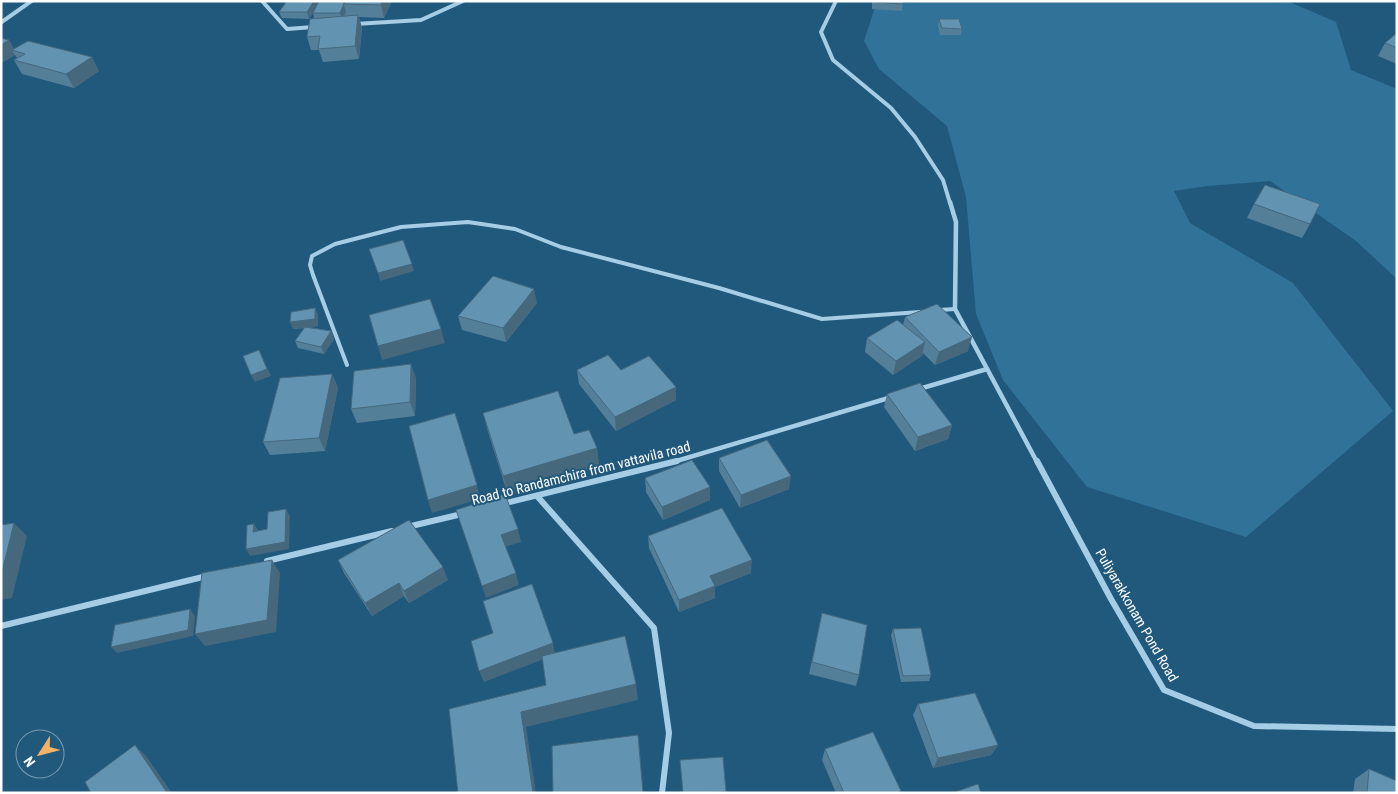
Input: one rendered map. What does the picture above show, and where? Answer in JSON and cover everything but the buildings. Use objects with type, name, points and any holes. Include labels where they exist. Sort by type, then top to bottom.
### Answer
[{"type":"street","points":[[1,23],[32,1]]},
{"type":"street","points":[[262,1],[287,29],[316,27]]},
{"type":"street","points":[[354,24],[421,20],[463,1]]},
{"type":"street","points":[[836,1],[821,32],[833,60],[891,108],[915,137],[943,180],[956,222],[954,309]]},
{"type":"street","name":"Puliyarakkonam Pond Road","points":[[954,309],[1111,598],[1164,690],[1254,726],[1397,729]]},
{"type":"street","points":[[911,392],[987,369]]},
{"type":"street","name":"Road to Randamchira from vattavila road","points":[[499,505],[654,468],[901,395]]},
{"type":"street","points":[[537,496],[654,628],[669,733],[662,793]]},
{"type":"street","name":"Road to Randamchira from vattavila road","points":[[260,563],[470,512]]},
{"type":"street","points":[[1,626],[212,575]]},
{"type":"lane","points":[[347,365],[313,275],[310,265],[312,256],[335,244],[401,227],[468,222],[514,228],[561,248],[719,288],[822,319],[928,311]]},
{"type":"lane","points":[[936,311],[954,309]]},
{"type":"shaded area","points":[[877,1],[1287,1],[1336,22],[1351,70],[1397,89],[1397,279],[1356,241],[1270,181],[1174,191],[1190,223],[1293,283],[1393,411],[1246,537],[1087,487],[1003,380],[976,314],[966,197],[947,126],[879,69],[864,41]]}]
